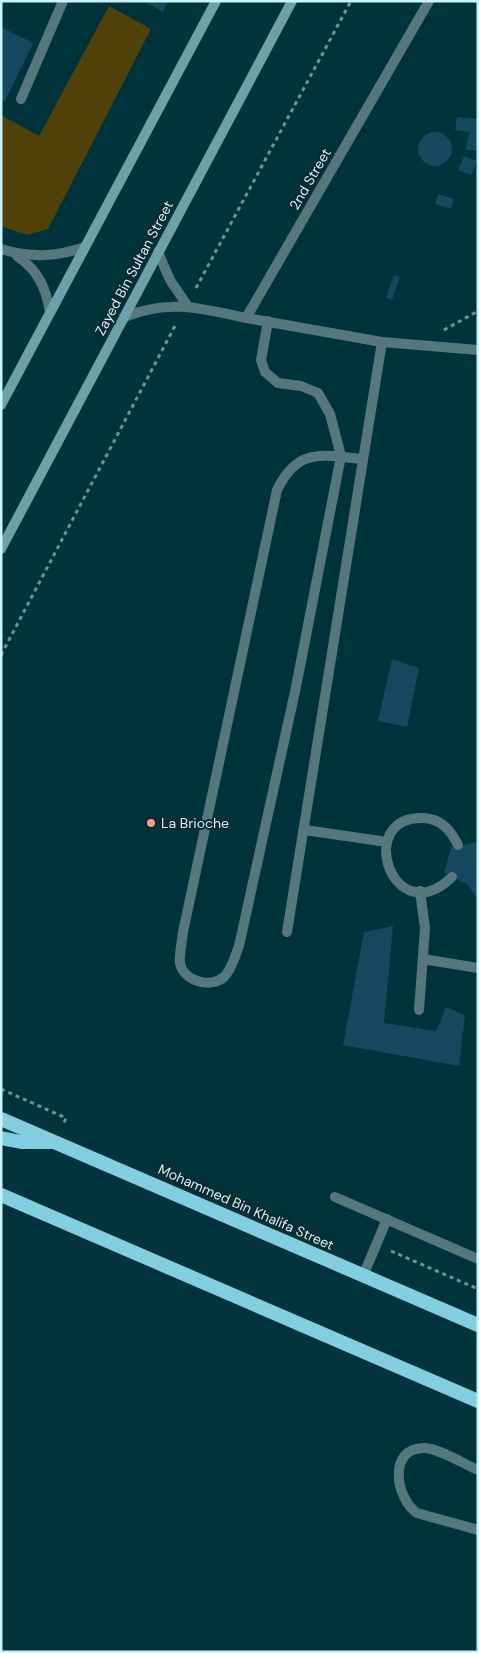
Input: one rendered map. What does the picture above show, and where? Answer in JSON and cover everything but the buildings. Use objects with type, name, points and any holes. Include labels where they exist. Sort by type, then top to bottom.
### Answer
[{"type":"highway","name":"Mohammed Bin Khalifa Street","points":[[1,1119],[478,1325]]},
{"type":"highway","points":[[1,1138],[21,1142],[56,1142]]},
{"type":"highway","points":[[1,1195],[478,1401]]},
{"type":"main road","points":[[1,405],[216,1]]},
{"type":"main road","name":"Zayed Bin Sultan Street","points":[[1,549],[292,1]]},
{"type":"street","points":[[21,99],[62,1]]},
{"type":"street","name":"2nd Street","points":[[246,318],[429,1]]},
{"type":"street","points":[[1,249],[30,256],[49,256],[68,253],[85,247]]},
{"type":"street","points":[[12,252],[28,263],[39,277],[47,294],[50,312]]},
{"type":"street","points":[[158,252],[170,280],[187,305]]},
{"type":"street","points":[[124,316],[154,307],[187,305],[246,318],[382,342],[478,350]]},
{"type":"street","points":[[268,321],[261,360],[265,372],[278,383],[301,386],[318,393],[330,414],[341,456],[296,687],[239,946],[226,974],[219,981],[210,984],[193,979],[185,973],[180,963],[184,932],[278,490],[284,477],[293,465],[306,458],[320,454],[341,456],[363,459]]},
{"type":"street","points":[[287,932],[305,830],[382,342]]},
{"type":"street","points":[[452,876],[443,885],[432,890],[420,891],[401,884],[388,869],[385,856],[387,842],[394,831],[404,822],[424,818],[443,824],[452,833],[458,845]]},
{"type":"street","points":[[305,830],[387,842]]},
{"type":"street","points":[[419,1010],[425,928],[420,891]]},
{"type":"street","points":[[422,959],[478,968]]},
{"type":"street","points":[[335,1196],[478,1259]]},
{"type":"street","points":[[363,1276],[387,1219]]},
{"type":"street","points":[[478,1470],[424,1448],[412,1450],[407,1454],[402,1459],[398,1471],[405,1501],[410,1508],[417,1513],[478,1530]]},
{"type":"path","points":[[1,655],[351,1]]},
{"type":"path","points":[[420,344],[478,311]]},
{"type":"path","points":[[1,1088],[66,1118],[56,1142]]},
{"type":"path","points":[[376,1244],[478,1289]]},
{"type":"shaded area","points":[[109,6],[151,29],[48,229],[27,235],[1,226],[1,115],[39,136]]},
{"type":"place","name":"La Brioche","points":[[151,823]]}]
